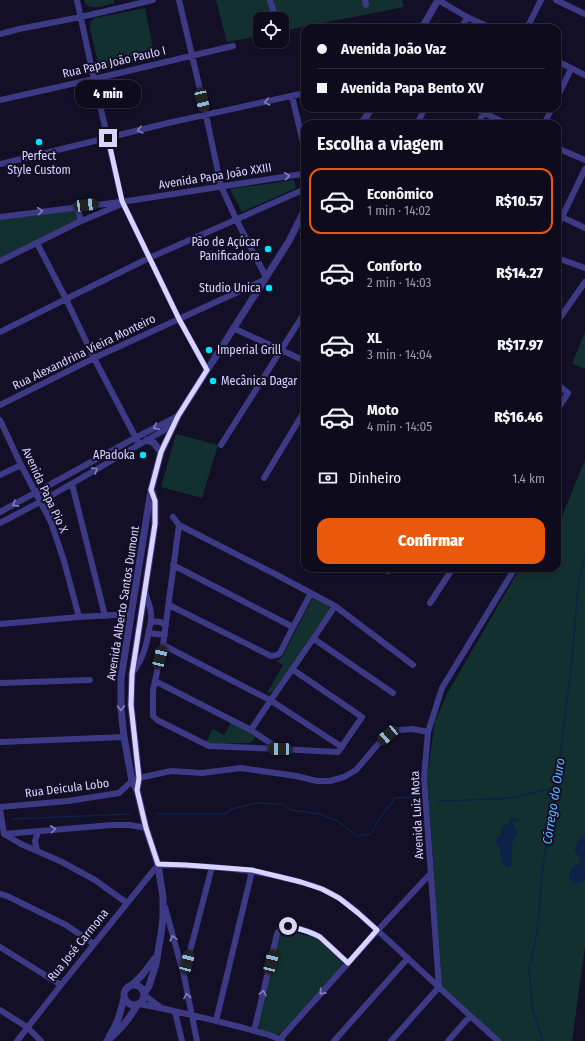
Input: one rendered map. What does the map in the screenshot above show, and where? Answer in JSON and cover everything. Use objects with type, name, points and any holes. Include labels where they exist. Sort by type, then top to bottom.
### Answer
[{"type":"street","points":[[77,0],[108,138],[125,202],[149,258],[179,319],[207,370]]},
{"type":"street","points":[[0,34],[153,0]]},
{"type":"street","points":[[178,0],[206,115],[221,186],[265,278]]},
{"type":"street","points":[[270,0],[274,12]]},
{"type":"street","points":[[424,24],[438,0],[482,24]]},
{"type":"street","points":[[529,24],[541,0]]},
{"type":"street","points":[[556,0],[585,14]]},
{"type":"street","points":[[464,24],[467,17]]},
{"type":"street","name":"Rua Papa João Paulo I","points":[[0,100],[234,46]]},
{"type":"street","points":[[561,63],[585,75]]},
{"type":"street","points":[[561,90],[571,69]]},
{"type":"street","points":[[0,164],[168,123],[301,94]]},
{"type":"street","points":[[292,96],[301,134]]},
{"type":"street","points":[[488,112],[501,120]]},
{"type":"street","points":[[561,150],[585,160]]},
{"type":"street","points":[[585,169],[562,217],[585,228]]},
{"type":"street","name":"Avenida Papa João XXIII","points":[[0,215],[125,202],[301,174]]},
{"type":"street","points":[[0,332],[149,258],[301,191]]},
{"type":"street","points":[[0,261],[79,222],[125,202]]},
{"type":"street","points":[[74,207],[80,214],[79,222]]},
{"type":"street","name":"Avenida Alberto Santos Dumont","points":[[136,780],[124,737],[121,709],[121,678],[151,490],[161,452],[178,416],[288,241],[301,217]]},
{"type":"street","points":[[37,243],[94,358],[139,444]]},
{"type":"street","points":[[561,259],[585,268]]},
{"type":"street","name":"Rua Alexandrina Vieira Monteiro","points":[[0,405],[94,358],[265,278]]},
{"type":"street","points":[[561,316],[585,282]]},
{"type":"street","points":[[221,445],[301,318]]},
{"type":"street","points":[[233,328],[301,359]]},
{"type":"street","points":[[561,387],[568,393],[561,404]]},
{"type":"street","points":[[0,512],[178,416]]},
{"type":"street","points":[[264,478],[301,417]]},
{"type":"street","name":"Avenida Papa Pio X","points":[[0,420],[50,522],[64,561],[79,617]]},
{"type":"street","points":[[0,523],[50,497],[173,425]]},
{"type":"street","points":[[147,440],[154,443],[161,452]]},
{"type":"street","points":[[0,475],[21,465]]},
{"type":"street","points":[[72,484],[105,616]]},
{"type":"street","name":"Avenida Alberto Santos Dumont","points":[[144,995],[153,975],[158,954],[163,917],[163,897],[158,864],[146,828],[137,790],[131,705],[132,674],[155,524],[155,501],[151,490]]},
{"type":"street","points":[[50,497],[50,522]]},
{"type":"street","points":[[173,517],[179,525],[335,606],[413,665]]},
{"type":"street","points":[[179,525],[163,645],[153,690],[153,716],[157,720],[209,746],[338,752],[362,717],[292,669]]},
{"type":"street","points":[[173,565],[293,627]]},
{"type":"street","points":[[430,603],[450,572]]},
{"type":"street","name":"Avenida Luiz Mota","points":[[439,987],[424,778],[428,732],[442,688],[513,572]]},
{"type":"street","points":[[132,674],[146,649],[149,632],[151,618],[145,591]]},
{"type":"street","points":[[169,604],[271,656],[280,653],[311,593]]},
{"type":"street","points":[[250,730],[314,639],[335,606]]},
{"type":"street","points":[[0,624],[142,613],[166,625]]},
{"type":"street","points":[[149,632],[164,636]]},
{"type":"street","points":[[314,639],[393,693]]},
{"type":"street","points":[[163,645],[270,700],[342,747]]},
{"type":"street","points":[[125,647],[146,649]]},
{"type":"street","points":[[0,683],[90,680]]},
{"type":"street","points":[[155,681],[250,730],[280,749]]},
{"type":"street","points":[[136,780],[171,771],[202,773],[241,768],[296,776],[317,781],[330,781],[344,777],[356,770],[379,743],[393,731],[412,729],[428,732]]},
{"type":"street","points":[[256,748],[259,736]]},
{"type":"street","points":[[0,742],[124,737]]},
{"type":"street","name":"Rua Deicula Lobo","points":[[0,808],[68,801],[119,793],[136,780]]},
{"type":"street","points":[[0,808],[2,834]]},
{"type":"street","points":[[2,834],[112,825],[130,825],[146,828]]},
{"type":"street","points":[[37,850],[35,841],[38,832]]},
{"type":"street","points":[[2,834],[62,862],[95,880],[127,903]]},
{"type":"street","points":[[158,864],[252,870],[283,877],[322,889],[339,898],[358,913],[498,1041]]},
{"type":"street","name":"Rua José Carmona","points":[[17,1041],[60,985],[158,864]]},
{"type":"street","points":[[184,976],[212,867]]},
{"type":"street","points":[[216,1021],[252,870]]},
{"type":"street","points":[[124,998],[131,1005],[138,1004],[161,1008],[254,1031],[281,1040],[377,930],[431,873]]},
{"type":"street","points":[[0,894],[66,925],[94,944]]},
{"type":"street","points":[[163,897],[184,976],[197,1041]]},
{"type":"street","points":[[254,1031],[278,934],[281,928],[288,926],[315,934],[348,963]]},
{"type":"street","points":[[0,947],[60,985]]},
{"type":"street","name":"Avenida Alberto Santos Dumont","points":[[132,985],[143,974],[158,954]]},
{"type":"street","points":[[334,1041],[408,958]]},
{"type":"street","points":[[106,1041],[116,1026],[126,989],[132,985],[141,988],[144,995],[161,1008]]},
{"type":"street","points":[[391,1041],[439,987]]},
{"type":"street","points":[[106,1041],[118,1032],[126,1023],[138,1004],[143,1000],[144,995]]},
{"type":"street","points":[[0,1010],[27,1027],[41,1041]]},
{"type":"street","points":[[175,1012],[182,1041]]},
{"type":"street","points":[[448,1041],[470,1016]]},
{"type":"green space","points":[[84,0],[114,0],[114,3],[93,7],[86,4]]},
{"type":"green space","points":[[216,0],[402,0],[404,7],[318,24],[301,24],[301,27],[289,30],[289,12],[253,12],[253,37],[227,42]]},
{"type":"green space","points":[[145,8],[155,58],[108,68],[104,68],[98,64],[90,28],[93,20],[95,18]]},
{"type":"green space","points":[[294,180],[296,188],[242,212],[230,189]]},
{"type":"green space","points":[[72,210],[75,212],[76,221],[0,259],[0,220]]},
{"type":"green space","points":[[585,332],[585,369],[572,364]]},
{"type":"green space","points":[[176,434],[218,445],[202,498],[161,487]]},
{"type":"green space","points":[[585,460],[585,947],[572,1041],[499,1041],[440,986],[427,778],[435,721],[448,692],[518,572],[561,572],[561,519]]},
{"type":"green space","points":[[314,597],[328,605],[329,611],[273,691],[267,693],[283,665],[276,661],[282,657]]},
{"type":"green space","points":[[232,721],[255,735],[254,740],[250,743],[210,746],[205,744],[213,729],[224,735]]},
{"type":"green space","points":[[286,931],[316,938],[343,964],[342,967],[281,1033],[276,1035],[260,1029],[257,1024],[279,937]]},
{"type":"water","points":[[516,818],[520,821],[513,822],[513,824],[518,834],[513,837],[511,858],[513,865],[508,868],[502,862],[499,847],[495,841],[501,834],[502,827],[509,824],[510,819]]},
{"type":"water","points":[[585,835],[585,880],[576,884],[569,878],[571,870],[579,864],[580,856],[576,853],[574,848],[580,838]]},
{"type":"waterway","name":"Córrego do Ouro","points":[[543,1041],[532,1007],[529,966],[535,944],[543,866],[553,812],[572,660],[578,586],[585,559]]},
{"type":"waterway","points":[[437,800],[449,801],[512,798],[556,787]]},
{"type":"waterway","points":[[157,814],[224,814],[232,809],[255,803],[282,804],[291,810],[320,814],[338,821],[357,836],[371,834],[380,818],[395,798],[417,797]]},
{"type":"waterway","points":[[12,819],[130,814]]},
{"type":"place","name":"Perfect Style Custom","points":[[39,142]]},
{"type":"place","name":"Pão de Açúcar Panificadora","points":[[268,249]]},
{"type":"place","name":"Studio Unica","points":[[269,288]]},
{"type":"place","name":"Imperial Grill","points":[[209,350]]},
{"type":"place","name":"Mecânica Dagar","points":[[213,381]]},
{"type":"place","name":"APadoka","points":[[143,455]]},
{"type":"route","points":[[108,138],[122,201],[179,319],[207,370],[173,425],[161,452],[151,490],[155,501],[155,524],[132,674],[131,705],[139,778],[137,790],[146,828],[158,864],[252,870],[301,882],[322,889],[339,898],[377,930],[348,963],[320,937],[315,934],[288,926]]}]
